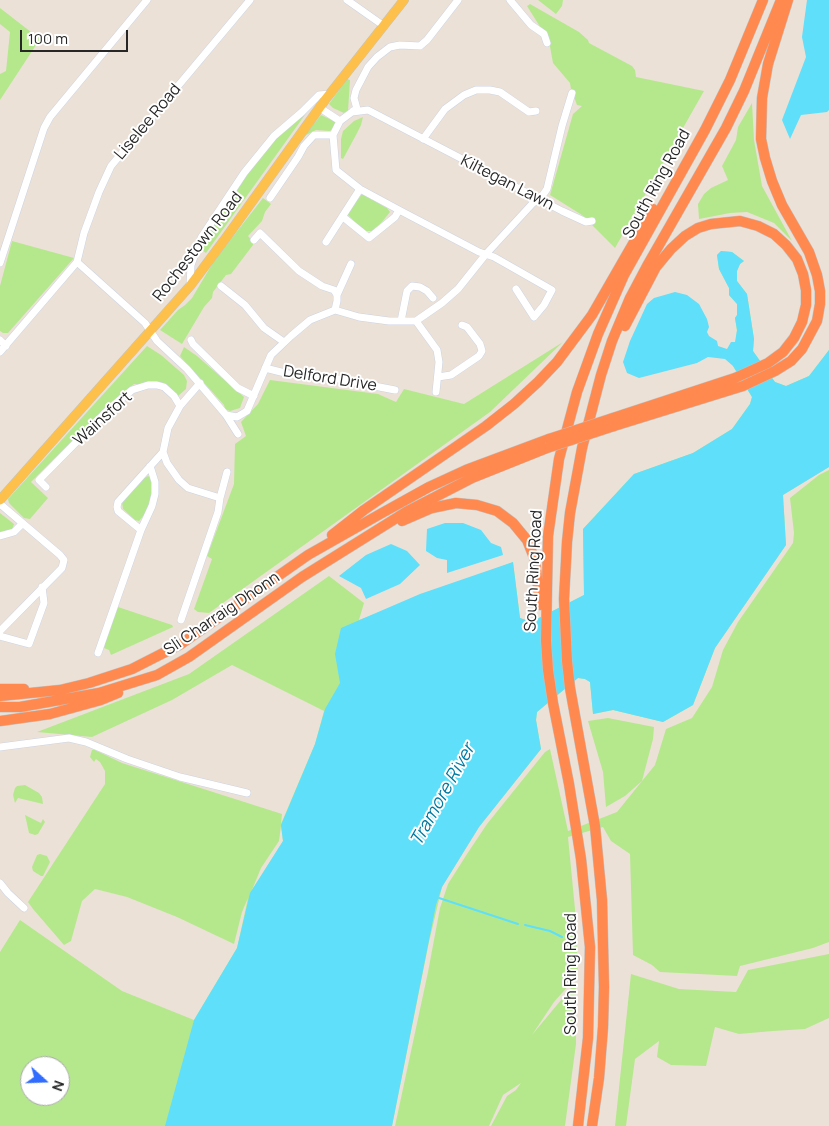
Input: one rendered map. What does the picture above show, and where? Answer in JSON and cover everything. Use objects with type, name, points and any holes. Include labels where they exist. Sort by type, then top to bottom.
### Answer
[{"type":"highway","name":"South Ring Road","points":[[578,1126],[588,1038],[590,946],[578,841],[569,784],[552,703],[543,615],[548,536],[559,459],[577,392],[598,334],[624,275],[705,130],[738,62],[763,0]]},
{"type":"highway","name":"South Ring Road","points":[[592,1126],[599,1078],[603,1027],[602,900],[595,826],[570,688],[565,629],[564,599],[570,513],[582,448],[612,341],[630,298],[647,266],[726,128],[744,91],[781,0]]},
{"type":"highway","points":[[308,555],[429,487],[480,464],[775,371],[791,361],[802,349],[817,321],[820,291],[809,252],[782,205],[772,181],[761,139],[762,98],[768,64],[788,0]]},
{"type":"highway","points":[[308,555],[347,523],[514,404],[557,362],[592,315],[644,222],[705,130]]},
{"type":"highway","points":[[601,375],[643,290],[656,268],[671,249],[685,236],[698,228],[725,221],[740,221],[758,226],[774,234],[797,258],[803,274],[806,305],[802,322],[794,338],[782,352],[739,382]]},
{"type":"highway","points":[[362,539],[406,512],[472,478],[548,444]]},
{"type":"highway","points":[[362,539],[432,508],[456,503],[477,505],[497,511],[513,524],[527,540],[535,560],[543,615]]},
{"type":"highway","name":"Sli Charraig Dhonn","points":[[0,707],[20,707],[61,701],[99,693],[157,675],[190,657],[302,577],[362,539]]},
{"type":"highway","name":"Sli Charraig Dhonn","points":[[0,696],[60,690],[132,669],[181,644],[308,555]]},
{"type":"highway","points":[[0,721],[50,714],[101,700],[157,675]]},
{"type":"highway","points":[[0,688],[60,690]]},
{"type":"main road","name":"Rochestown Road","points":[[0,502],[190,286],[330,94],[404,0]]},
{"type":"street","points":[[0,263],[44,128],[50,117],[147,0]]},
{"type":"street","name":"Liselee Road","points":[[77,262],[87,224],[111,166],[250,0]]},
{"type":"street","points":[[347,0],[384,26]]},
{"type":"street","points":[[458,0],[427,40],[420,46],[400,45],[390,47],[368,67],[356,90],[354,98],[357,109],[340,122],[333,135],[336,170],[360,189],[552,290],[544,305],[534,317],[516,289]]},
{"type":"street","points":[[510,0],[531,25],[544,34],[547,43]]},
{"type":"street","points":[[423,139],[445,109],[464,95],[476,90],[500,92],[529,112],[536,111]]},
{"type":"street","points":[[254,240],[260,233],[299,270],[322,286],[334,290],[338,301],[335,310],[359,317],[416,321],[458,289],[486,254],[533,203],[540,199],[547,189],[572,92]]},
{"type":"street","points":[[190,286],[191,265],[201,238],[244,173],[274,136],[319,95],[330,94]]},
{"type":"street","points":[[320,108],[340,122]]},
{"type":"street","name":"Kiltegan Lawn","points":[[352,112],[368,110],[586,222],[592,221]]},
{"type":"street","points":[[270,198],[304,146],[314,135],[333,135]]},
{"type":"street","points":[[326,242],[360,189]]},
{"type":"street","points":[[343,217],[369,238],[394,217],[399,210]]},
{"type":"street","points":[[0,352],[77,262],[145,323],[157,342],[200,383],[226,415],[238,434]]},
{"type":"street","points":[[336,295],[352,264]]},
{"type":"street","name":"Delford Drive","points":[[221,286],[245,306],[264,328],[284,342]]},
{"type":"street","points":[[401,321],[407,290],[412,286],[420,287],[433,298]]},
{"type":"street","name":"Delford Drive","points":[[226,415],[237,417],[247,411],[271,355],[284,342],[310,320],[335,310]]},
{"type":"street","points":[[416,321],[437,350],[440,362],[436,392]]},
{"type":"street","points":[[438,377],[451,375],[480,356],[482,350],[480,344],[467,327],[462,325]]},
{"type":"street","points":[[0,340],[6,346]]},
{"type":"street","points":[[192,340],[193,344],[238,388],[254,396]]},
{"type":"street","name":"Delford Drive","points":[[265,368],[289,374],[312,374],[395,390]]},
{"type":"street","points":[[141,530],[118,511],[116,507],[118,502],[163,452],[168,428],[180,406],[200,383]]},
{"type":"street","name":"Wainsfort","points":[[46,487],[39,480],[108,410],[132,390],[148,385],[157,385],[174,396],[180,406]]},
{"type":"street","points":[[163,452],[179,480],[188,488],[220,498]]},
{"type":"street","points":[[98,653],[141,530],[152,506],[155,482],[150,466]]},
{"type":"street","points":[[181,620],[218,512],[227,472]]},
{"type":"street","points":[[0,502],[22,524],[64,560],[62,568],[0,631]]},
{"type":"street","points":[[0,536],[14,532],[22,524]]},
{"type":"street","points":[[0,636],[29,644],[44,603],[42,587]]},
{"type":"street","points":[[0,748],[69,738],[86,742],[127,759],[180,777],[246,793]]},
{"type":"street","points":[[0,884],[24,908]]},
{"type":"green space","points":[[538,0],[563,0],[562,6],[556,14]]},
{"type":"green space","points":[[530,4],[579,32],[589,43],[632,66],[636,77],[704,91],[615,248],[582,215],[550,195],[573,114],[582,106],[577,105],[574,97],[575,93],[571,89],[570,83],[553,63],[549,41],[527,6]]},
{"type":"green space","points":[[0,8],[40,39],[0,100],[0,74],[6,71],[10,32],[0,24]]},
{"type":"green space","points":[[347,79],[350,80],[348,111],[344,113],[329,104]]},
{"type":"green space","points":[[752,103],[754,140],[762,186],[792,241],[774,223],[747,212],[699,219],[698,204],[704,194],[711,188],[728,180],[722,166],[736,140],[738,127]]},
{"type":"green space","points":[[312,105],[206,253],[202,250],[204,236],[246,173],[276,137]]},
{"type":"green space","points":[[321,115],[336,122],[336,127],[330,131],[316,130],[304,136]]},
{"type":"green space","points":[[363,117],[356,135],[343,159],[341,158],[343,131],[354,121]]},
{"type":"green space","points":[[362,194],[387,208],[390,212],[372,231],[364,231],[347,214]]},
{"type":"green space","points":[[263,198],[271,204],[265,212],[262,221],[248,236],[253,245],[231,274],[226,275],[213,292],[212,298],[204,307],[182,344],[160,330],[192,298],[214,261]]},
{"type":"green space","points":[[12,241],[74,258],[8,333],[3,333],[0,331],[0,286]]},
{"type":"green space","points":[[721,251],[732,252],[744,261],[740,264],[737,271],[737,281],[747,294],[754,339],[753,351],[775,382],[786,386],[809,376],[829,350],[829,467],[783,495],[786,545],[715,648],[693,705],[663,722],[613,710],[593,714],[590,682],[578,678],[537,712],[536,720],[541,749],[479,827],[442,887],[392,1126],[0,1126],[0,952],[20,920],[122,991],[194,1020],[237,948],[248,898],[242,912],[234,944],[177,917],[127,897],[95,889],[82,901],[71,941],[64,945],[33,909],[28,902],[105,784],[105,771],[100,762],[96,759],[94,762],[90,757],[92,750],[122,763],[282,814],[281,824],[315,744],[324,711],[232,665],[172,700],[92,737],[37,732],[189,674],[329,576],[364,603],[359,620],[513,562],[520,618],[531,622],[584,595],[583,529],[634,474],[693,453],[732,429],[750,404],[752,397],[733,366],[737,331],[735,318],[737,315],[737,304],[729,295],[729,288],[719,269],[717,255]],"holes":[[[281,826],[283,841],[252,890],[261,868],[279,841]]]},
{"type":"green space","points":[[563,342],[490,412],[209,613],[198,612],[194,609],[212,559],[207,556],[234,484],[235,444],[246,436],[241,422],[258,404],[270,380],[378,394],[396,402],[404,389],[464,404]]},
{"type":"green space","points":[[147,346],[161,355],[184,375],[187,381],[186,389],[178,396],[161,382],[148,385],[134,384],[109,404],[31,482],[48,498],[30,519],[24,518],[9,503],[8,499]]},
{"type":"green space","points":[[184,347],[244,397],[240,408],[230,411],[225,409],[224,405],[180,356]]},
{"type":"green space","points":[[829,470],[829,942],[813,948],[740,966],[737,976],[660,972],[652,965],[633,955],[630,854],[611,841],[603,827],[568,837],[575,909],[578,975],[554,1002],[532,1035],[576,982],[576,1044],[565,1126],[491,1126],[507,1096],[516,1090],[521,1083],[503,1095],[489,1126],[395,1126],[440,908],[448,884],[467,854],[487,824],[545,752],[550,749],[568,831],[617,812],[655,765],[666,729],[692,718],[712,687],[723,650],[738,622],[793,543],[794,533],[790,498],[819,475]]},
{"type":"green space","points":[[148,476],[151,478],[153,488],[150,504],[139,521],[135,520],[123,509],[122,502],[142,479]]},
{"type":"green space","points":[[0,513],[14,524],[12,530],[0,532]]},
{"type":"green space","points":[[118,607],[172,625],[173,627],[111,655],[109,650],[104,648]]},
{"type":"green space","points":[[608,718],[654,727],[653,739],[642,781],[625,796],[606,807],[603,772],[588,721]]},
{"type":"green space","points":[[25,785],[39,793],[43,804],[18,798],[15,803],[13,795],[15,788]]},
{"type":"green space","points":[[25,815],[41,823],[43,819],[45,822],[38,834],[29,833]]},
{"type":"green space","points":[[37,855],[47,856],[50,862],[43,876],[33,871],[32,867]]},
{"type":"green space","points":[[829,954],[829,1018],[805,1029],[739,1034],[715,1027],[706,1066],[671,1065],[657,1057],[659,1041],[635,1059],[626,1126],[615,1126],[631,974],[679,989],[736,992],[748,970]]},
{"type":"water","points":[[807,0],[829,0],[829,110],[827,112],[801,115],[790,139],[782,120],[806,57],[802,37]]},
{"type":"water","name":"Tramore River","points":[[721,251],[732,252],[744,261],[740,264],[737,271],[737,281],[747,294],[754,339],[753,351],[775,382],[786,386],[809,376],[829,350],[829,467],[783,495],[786,545],[715,648],[693,705],[663,722],[613,710],[593,714],[590,682],[578,678],[537,712],[536,720],[541,749],[479,827],[442,887],[436,905],[392,1126],[165,1126],[194,1020],[237,948],[250,893],[283,841],[281,825],[315,744],[325,709],[340,683],[335,654],[341,628],[420,594],[513,562],[520,618],[531,622],[584,595],[583,529],[634,474],[693,453],[732,429],[750,404],[752,397],[733,366],[725,359],[708,357],[697,363],[639,378],[627,373],[623,362],[630,341],[647,304],[654,298],[675,292],[687,295],[699,304],[707,319],[709,327],[707,332],[709,336],[717,341],[718,346],[727,349],[731,342],[735,342],[737,304],[729,295],[729,288],[719,269],[717,255]]},
{"type":"water","points":[[445,523],[463,523],[481,530],[491,543],[501,547],[503,555],[447,573],[447,560],[437,558],[426,551],[427,529]]},
{"type":"water","points":[[391,544],[407,551],[420,565],[400,584],[366,599],[361,588],[339,576],[366,555]]},
{"type":"waterway","points":[[439,898],[518,924]]},
{"type":"waterway","points":[[525,925],[550,931],[562,937]]}]
